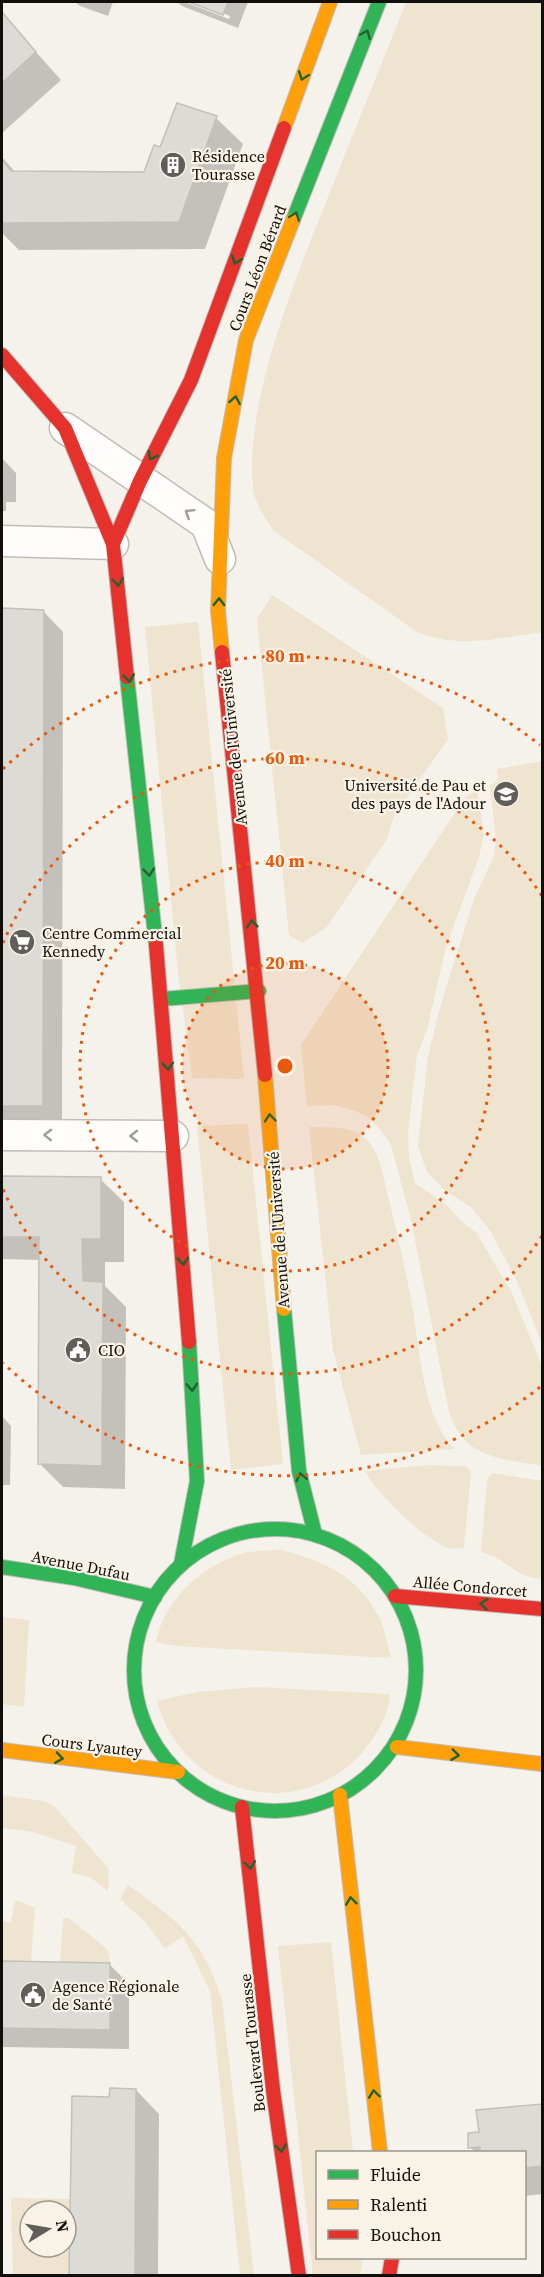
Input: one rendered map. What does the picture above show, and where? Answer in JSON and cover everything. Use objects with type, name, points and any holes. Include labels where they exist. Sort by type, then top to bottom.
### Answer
[{"type":"main road","name":"Cours Léon Bérard","points":[[113,544],[140,481],[191,380],[330,2]]},
{"type":"main road","name":"Cours Léon Bérard","points":[[220,559],[224,458],[246,340],[379,2]]},
{"type":"main road","points":[[2,355],[65,428],[113,544],[162,999],[197,1481],[181,1564]]},
{"type":"main road","name":"Avenue de l'Université","points":[[220,559],[218,610],[260,991],[299,1471],[315,1534]]},
{"type":"main road","points":[[162,999],[260,991]]},
{"type":"main road","points":[[274,1529],[315,1534],[361,1557],[380,1575],[395,1596],[412,1636],[416,1679],[407,1720],[397,1748],[364,1779],[340,1795],[292,1810],[242,1807],[208,1794],[178,1772],[152,1736],[142,1715],[135,1682],[136,1649],[143,1622],[154,1597],[181,1564],[216,1541],[240,1533],[274,1529]]},
{"type":"main road","name":"Avenue Dufau","points":[[2,1567],[74,1578],[154,1597]]},
{"type":"main road","name":"Allée Condorcet","points":[[395,1596],[543,1609]]},
{"type":"main road","points":[[397,1748],[543,1764]]},
{"type":"main road","name":"Cours Lyautey","points":[[2,1750],[178,1772]]},
{"type":"main road","points":[[340,1795],[381,2151]]},
{"type":"main road","name":"Boulevard Tourasse","points":[[242,1807],[273,2090],[299,2276]]},
{"type":"main road","points":[[389,2276],[392,2259]]},
{"type":"street","name":"Avenue de l'Université","points":[[65,428],[206,524],[220,559]]},
{"type":"street","points":[[2,541],[113,544]]},
{"type":"street","points":[[2,1135],[173,1136]]},
{"type":"shaded area","points":[[406,2],[542,2],[542,632],[479,641],[463,641],[432,637],[417,632],[274,531],[255,499],[252,452],[257,415],[276,337],[303,260]]},
{"type":"shaded area","points":[[272,595],[443,708],[448,739],[394,816],[387,839],[326,928],[302,943],[289,935],[257,619]]},
{"type":"shaded area","points":[[198,622],[244,1079],[192,1078],[178,972],[145,627]]},
{"type":"shaded area","points":[[542,761],[542,1343],[516,1279],[491,1232],[472,1208],[446,1191],[427,1172],[418,1147],[428,1056],[440,1007],[474,899],[494,856],[496,840],[490,785],[498,781],[497,769]]},
{"type":"shaded area","points":[[477,789],[484,834],[479,857],[446,947],[427,1030],[417,1055],[408,1133],[409,1158],[415,1183],[448,1206],[461,1221],[476,1232],[512,1293],[542,1366],[542,1466],[485,1454],[464,1439],[456,1427],[449,1412],[411,1220],[391,1145],[368,1117],[334,1105],[307,1106],[301,1045],[464,799]]},
{"type":"shaded area","points":[[248,1124],[283,1464],[231,1470],[197,1126]]},
{"type":"shaded area","points":[[309,1127],[341,1128],[353,1131],[365,1138],[375,1151],[403,1259],[429,1399],[435,1418],[455,1449],[361,1455],[333,1350]]},
{"type":"shaded area","points":[[427,1465],[465,1466],[471,1471],[464,1548],[449,1548],[439,1544],[415,1527],[390,1503],[365,1471]]},
{"type":"shaded area","points":[[492,1473],[542,1481],[542,1579],[524,1575],[498,1558],[481,1552],[487,1479]]},
{"type":"shaded area","points":[[282,1550],[326,1565],[361,1591],[379,1617],[391,1658],[176,1646],[156,1642],[160,1627],[176,1600],[186,1588],[211,1567],[240,1554]]},
{"type":"shaded area","points":[[2,1617],[29,1620],[24,1707],[2,1704]]},
{"type":"shaded area","points":[[256,1687],[390,1694],[387,1711],[380,1727],[360,1755],[333,1777],[304,1789],[273,1793],[243,1789],[215,1777],[190,1758],[170,1733],[157,1701],[197,1692]]},
{"type":"shaded area","points":[[2,1795],[43,1801],[54,1806],[109,1869],[108,1891],[90,1877],[72,1873],[76,1846],[33,1832],[2,1828]]},
{"type":"shaded area","points":[[128,1885],[161,1909],[187,1933],[206,1961],[222,2000],[254,2275],[240,2275],[210,1991],[183,1936],[165,1948],[144,1921],[120,1899]]},
{"type":"shaded area","points":[[15,1900],[35,1908],[31,1962],[2,1961],[2,1921],[11,1923]]},
{"type":"shaded area","points":[[63,1918],[69,1918],[108,1950],[110,1962],[60,1962]]},
{"type":"shaded area","points":[[331,1942],[353,2151],[316,2151],[316,2259],[363,2259],[360,2275],[313,2275],[278,1946]]},
{"type":"shaded area","points":[[11,2198],[70,2199],[18,2199],[18,2259],[69,2259],[69,2275],[13,2275]]},
{"type":"building","points":[[189,2],[228,2],[223,15]]},
{"type":"building","points":[[2,12],[36,52],[2,83]]},
{"type":"building","name":"Résidence Tourasse","points":[[177,103],[217,116],[179,222],[2,223],[2,159],[11,171],[144,172],[154,145],[160,147]]},
{"type":"building","name":"Centre Commercial Kennedy","points":[[2,608],[44,610],[43,1105],[41,1106],[2,1106]]},
{"type":"building","points":[[2,1176],[101,1177],[101,1239],[82,1239],[83,1281],[103,1282],[102,1466],[38,1464],[39,1237],[2,1237]]},
{"type":"building","points":[[2,1961],[110,1963],[110,2030],[2,2028]]},
{"type":"building","points":[[110,2088],[136,2089],[135,2276],[69,2276],[69,2259],[78,2259],[78,2199],[70,2199],[72,2096],[109,2097]]},
{"type":"building","points":[[542,2104],[542,2166],[526,2168],[526,2151],[480,2151],[480,2147],[468,2148],[468,2133],[479,2132],[476,2110]]},
{"type":"traffic: fast","points":[[293,220],[379,2]]},
{"type":"traffic: fast","points":[[127,677],[156,945]]},
{"type":"traffic: fast","points":[[162,999],[259,991]]},
{"type":"traffic: fast","points":[[284,1309],[299,1471],[315,1534]]},
{"type":"traffic: fast","points":[[181,1564],[197,1481],[189,1342]]},
{"type":"traffic: fast","points":[[275,1529],[302,1532],[329,1540],[364,1561],[384,1581],[405,1616],[413,1643],[416,1670],[413,1697],[405,1724],[384,1759],[364,1779],[329,1800],[302,1808],[275,1811],[248,1808],[221,1800],[186,1779],[166,1759],[145,1724],[137,1697],[134,1670],[137,1643],[145,1616],[166,1581],[186,1561],[221,1540],[248,1532],[275,1529]]},
{"type":"traffic: fast","points":[[2,1567],[74,1578],[155,1597]]},
{"type":"traffic: slow","points":[[284,128],[330,2]]},
{"type":"traffic: slow","points":[[222,652],[218,611],[224,458],[246,340],[293,220]]},
{"type":"traffic: slow","points":[[265,1075],[284,1309]]},
{"type":"traffic: slow","points":[[397,1747],[542,1764]]},
{"type":"traffic: slow","points":[[2,1750],[178,1772]]},
{"type":"traffic: slow","points":[[340,1795],[380,2151]]},
{"type":"traffic: jam","points":[[113,544],[140,481],[191,380],[284,128]]},
{"type":"traffic: jam","points":[[2,355],[65,428],[113,544],[127,677]]},
{"type":"traffic: jam","points":[[222,652],[265,1075]]},
{"type":"traffic: jam","points":[[156,945],[189,1342]]},
{"type":"traffic: jam","points":[[395,1596],[542,1609]]},
{"type":"traffic: jam","points":[[242,1807],[273,2090],[299,2276]]},
{"type":"traffic: jam","points":[[389,2276],[392,2259]]},
{"type":"place","name":"Résidence Tourasse","points":[[173,165]]},
{"type":"place","name":"Université de Pau et des pays de l'Adour","points":[[506,794]]},
{"type":"place","name":"Centre Commercial Kennedy","points":[[22,942]]},
{"type":"place","name":"CIO","points":[[78,1350]]},
{"type":"place","name":"Agence Régionale de Santé","points":[[33,1995]]}]
